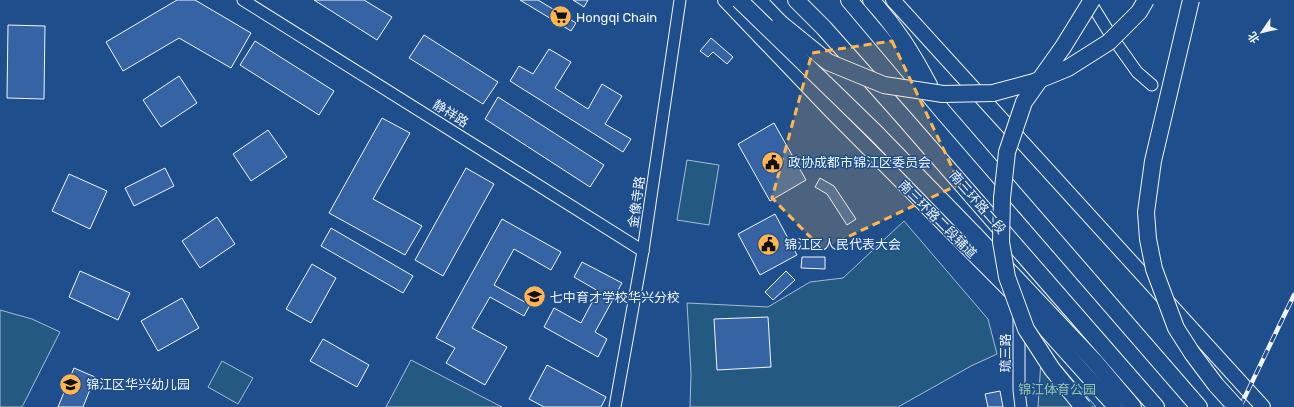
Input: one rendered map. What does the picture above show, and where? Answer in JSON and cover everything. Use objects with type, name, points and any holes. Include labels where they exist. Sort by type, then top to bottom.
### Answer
[{"type":"highway","points":[[739,0],[876,133],[974,234],[1095,362],[1133,407]]},
{"type":"highway","name":"南三环路二段","points":[[796,0],[824,28],[894,106],[1156,407]]},
{"type":"highway","points":[[849,0],[945,114],[1199,407]]},
{"type":"highway","points":[[871,0],[885,15],[911,51],[945,114]]},
{"type":"highway","points":[[1083,407],[1052,369],[1026,329],[1007,277],[1001,242],[1002,198],[1007,152],[1024,102],[1092,0]]},
{"type":"highway","points":[[756,5],[828,62],[884,85],[943,94],[993,92],[1034,82],[1068,68],[1109,42],[1139,12],[1146,0]]},
{"type":"highway","points":[[1191,0],[1153,161],[1146,212],[1148,239],[1154,269],[1176,328],[1192,353],[1216,385],[1236,407]]},
{"type":"main road","name":"南三环路二段辅道","points":[[725,0],[862,142],[1019,300],[1115,407]]},
{"type":"main road","points":[[893,0],[1263,407]]},
{"type":"street","name":"静祥路","points":[[243,0],[643,251]]},
{"type":"street","name":"金像寺路","points":[[615,407],[643,251],[680,0]]},
{"type":"street","points":[[744,0],[756,5],[814,78],[862,142]]},
{"type":"street","points":[[1089,0],[1110,34],[1137,72],[1152,85]]},
{"type":"street","name":"琉三路","points":[[1019,300],[1019,390],[1022,407]]},
{"type":"highlighted area","points":[[892,41],[960,184],[822,249],[772,198],[812,53]]},
{"type":"green space","points":[[687,160],[719,165],[709,225],[677,220]]},
{"type":"green space","points":[[904,221],[988,319],[997,354],[971,366],[898,407],[690,407],[691,373],[687,303],[768,307],[810,282],[843,278]]},
{"type":"green space","points":[[0,310],[32,319],[60,332],[22,407],[0,407]]},
{"type":"green space","name":"锦江体育公园","points":[[1042,344],[1096,407],[1038,407]]},
{"type":"green space","points":[[411,360],[502,407],[386,407]]},
{"type":"green space","points":[[222,361],[253,378],[238,404],[208,387]]},
{"type":"building","points":[[177,0],[195,0],[251,33],[231,68],[179,38],[123,71],[106,42]]},
{"type":"building","points":[[314,0],[364,0],[392,17],[377,40]]},
{"type":"building","points":[[520,0],[538,0],[576,23],[571,31]]},
{"type":"building","points":[[573,0],[588,0],[584,7]]},
{"type":"building","points":[[8,25],[45,26],[44,99],[7,98]]},
{"type":"building","points":[[424,35],[498,82],[483,104],[409,58]]},
{"type":"building","points":[[711,38],[733,57],[727,64],[713,52],[708,57],[700,51]]},
{"type":"building","points":[[255,41],[334,91],[319,115],[240,65]]},
{"type":"building","points":[[549,49],[571,62],[555,88],[588,109],[602,84],[622,96],[605,124],[631,139],[623,152],[510,81],[519,66],[533,74]]},
{"type":"building","points":[[179,76],[197,103],[161,127],[143,100]]},
{"type":"building","points":[[498,97],[604,165],[590,187],[485,119]]},
{"type":"building","points":[[382,118],[410,133],[373,199],[422,226],[405,255],[329,213]]},
{"type":"building","name":"政协成都市锦江区委员会","points":[[774,123],[806,180],[770,201],[738,144]]},
{"type":"building","points":[[268,130],[287,157],[251,181],[233,154]]},
{"type":"building","points":[[165,168],[174,186],[134,206],[125,188]]},
{"type":"building","points":[[466,168],[494,184],[443,276],[415,260]]},
{"type":"building","points":[[69,174],[107,191],[90,229],[52,211]]},
{"type":"building","points":[[820,178],[834,186],[856,219],[847,225],[827,194],[815,187]]},
{"type":"building","name":"锦江区人民代表大会","points":[[775,214],[797,255],[760,275],[738,234]]},
{"type":"building","points":[[217,217],[235,244],[200,268],[182,241]]},
{"type":"building","points":[[502,219],[561,252],[551,270],[514,249],[494,285],[530,305],[524,316],[490,297],[472,328],[507,347],[485,385],[446,363],[455,348],[436,338]]},
{"type":"building","points":[[331,228],[413,276],[403,293],[321,246]]},
{"type":"building","points":[[802,257],[825,257],[825,269],[801,268]]},
{"type":"building","points":[[582,262],[622,283],[595,332],[607,339],[598,357],[544,327],[554,308],[581,323],[598,291],[574,277]]},
{"type":"building","points":[[312,264],[336,278],[311,323],[286,309]]},
{"type":"building","points":[[80,271],[130,293],[118,320],[69,297]]},
{"type":"building","points":[[786,271],[795,280],[773,300],[765,292]]},
{"type":"building","points":[[182,298],[199,328],[158,351],[141,321]]},
{"type":"building","points":[[768,317],[771,367],[717,370],[714,319]]},
{"type":"building","points":[[323,339],[369,365],[357,387],[310,361]]},
{"type":"building","points":[[547,365],[606,397],[601,407],[544,407],[529,399]]},
{"type":"building","name":"锦江区华兴幼儿园","points":[[74,368],[95,377],[83,407],[58,407]]},
{"type":"building","points":[[1000,391],[1003,407],[988,407],[985,394]]},
{"type":"railway","points":[[1240,407],[1294,295]]},
{"type":"place","name":"Hongqi Chain","points":[[560,17]]},
{"type":"place","name":"政协成都市锦江区委员会","points":[[772,162]]},
{"type":"place","name":"锦江区人民代表大会","points":[[768,244]]},
{"type":"place","name":"七中育才学校华兴分校","points":[[534,297]]},
{"type":"place","name":"锦江区华兴幼儿园","points":[[71,384]]}]
